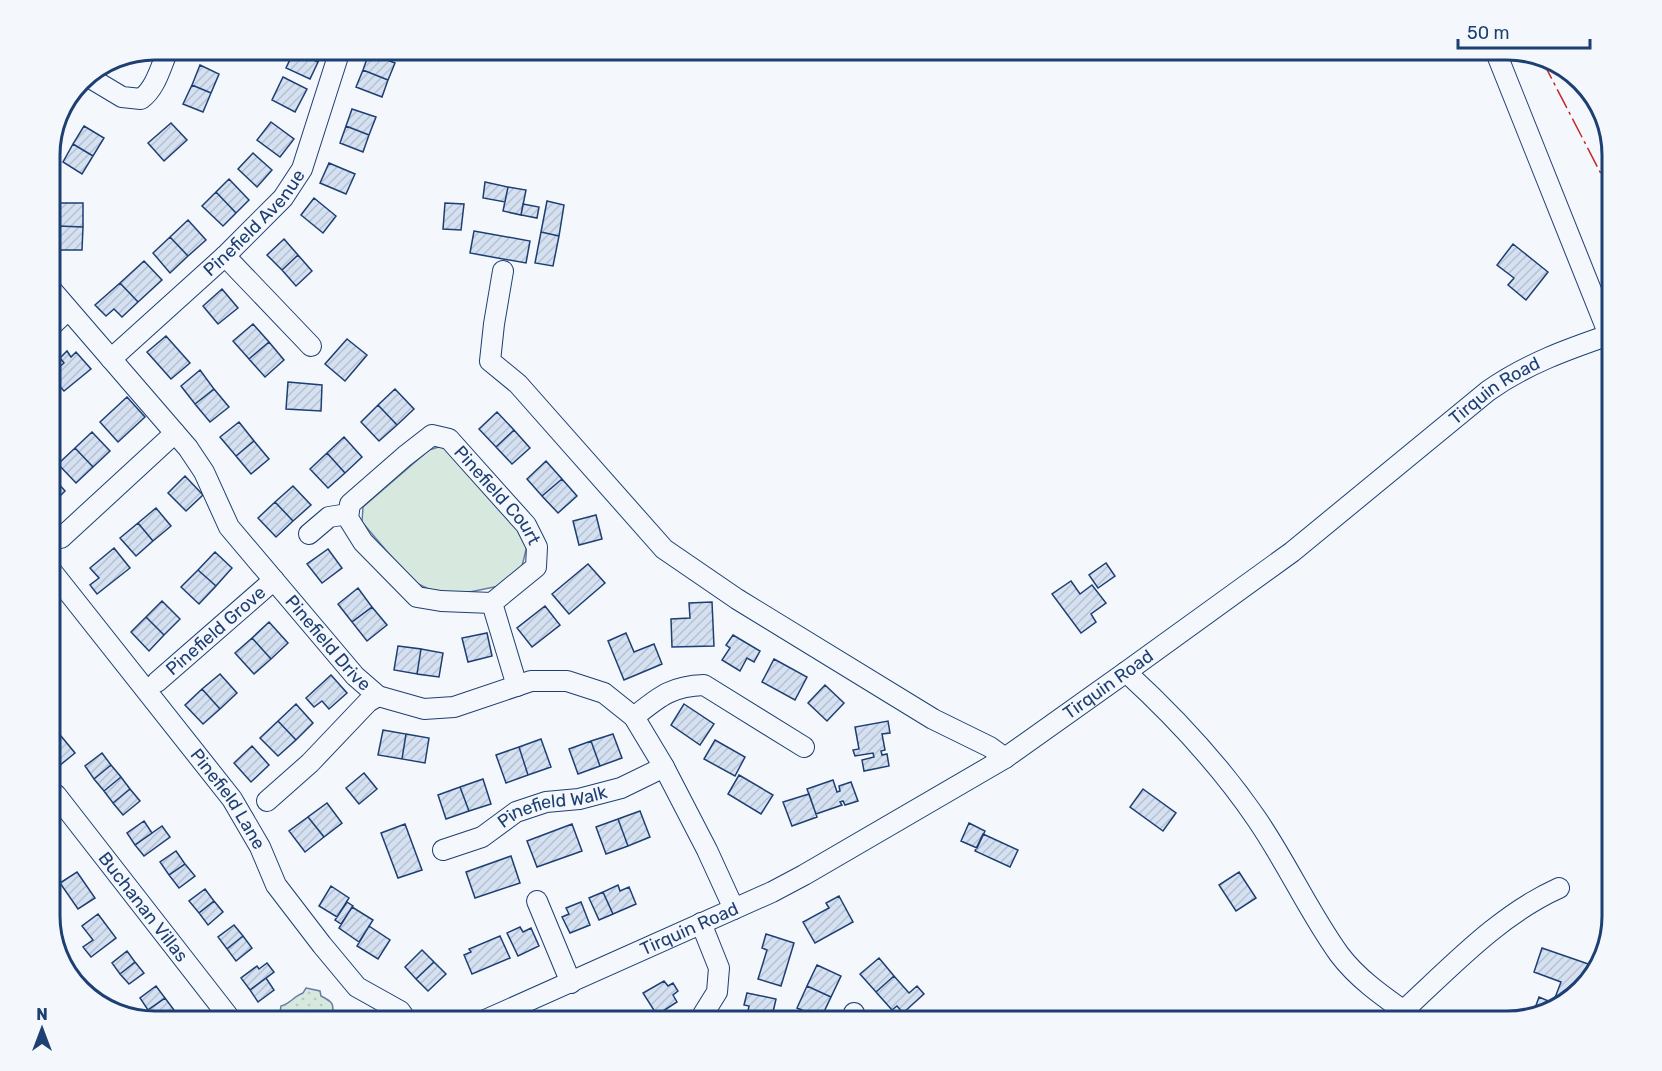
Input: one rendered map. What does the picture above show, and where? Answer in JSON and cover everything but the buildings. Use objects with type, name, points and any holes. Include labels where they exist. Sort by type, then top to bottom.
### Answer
[{"type":"street","points":[[96,81],[122,97],[141,99],[154,85],[164,60]]},
{"type":"street","name":"Pinefield Avenue","points":[[111,359],[225,256],[283,198],[302,169],[337,60]]},
{"type":"street","points":[[1499,60],[1602,313]]},
{"type":"street","points":[[225,256],[311,346]]},
{"type":"street","points":[[503,271],[490,361],[518,384],[664,549],[737,599],[933,719],[990,747],[1005,758]]},
{"type":"street","name":"Pinefield Drive","points":[[60,300],[175,433],[204,472],[229,527],[355,676],[378,696],[424,709],[454,707],[531,681],[567,681],[604,693],[634,717],[664,767],[707,850],[734,909]]},
{"type":"street","points":[[60,318],[68,310]]},
{"type":"street","name":"Tirquin Road","points":[[508,1011],[804,875],[1005,758],[1292,552],[1488,391],[1515,373],[1558,353],[1602,338]]},
{"type":"street","points":[[61,538],[175,433]]},
{"type":"street","name":"Pinefield Court","points":[[348,514],[350,504],[432,435],[449,439],[526,525],[537,547],[536,567],[492,603]]},
{"type":"street","points":[[309,534],[329,517],[348,514],[348,518],[363,542],[417,597],[441,601],[492,603],[517,686]]},
{"type":"street","name":"Pinefield Grove","points":[[157,682],[274,580]]},
{"type":"street","name":"Pinefield Lane","points":[[60,582],[232,800],[260,847],[276,885],[322,945],[357,987],[400,1011]]},
{"type":"street","points":[[1126,672],[1161,704],[1225,777],[1257,818],[1340,955],[1366,984],[1404,1011]]},
{"type":"street","points":[[634,717],[663,694],[686,686],[704,685],[804,747]]},
{"type":"street","points":[[267,801],[310,763],[368,702],[378,696]]},
{"type":"street","name":"Pinefield Walk","points":[[444,850],[482,837],[516,812],[546,802],[579,799],[621,788],[664,767]]},
{"type":"street","name":"Buchanan Villas","points":[[60,800],[223,1011]]},
{"type":"street","points":[[1416,1011],[1481,939],[1534,899],[1559,888]]},
{"type":"street","points":[[537,901],[571,983]]},
{"type":"street","points":[[701,923],[719,968],[717,992],[706,1011]]},
{"type":"shaded area","points":[[445,445],[521,531],[527,546],[522,566],[499,586],[465,593],[437,593],[412,581],[362,522],[363,507],[429,450]]},
{"type":"shaded area","points":[[306,988],[320,991],[321,996],[332,1003],[333,1011],[280,1011],[281,1006],[303,993]]},
{"type":"power","points":[[1547,69],[1602,176]]}]
